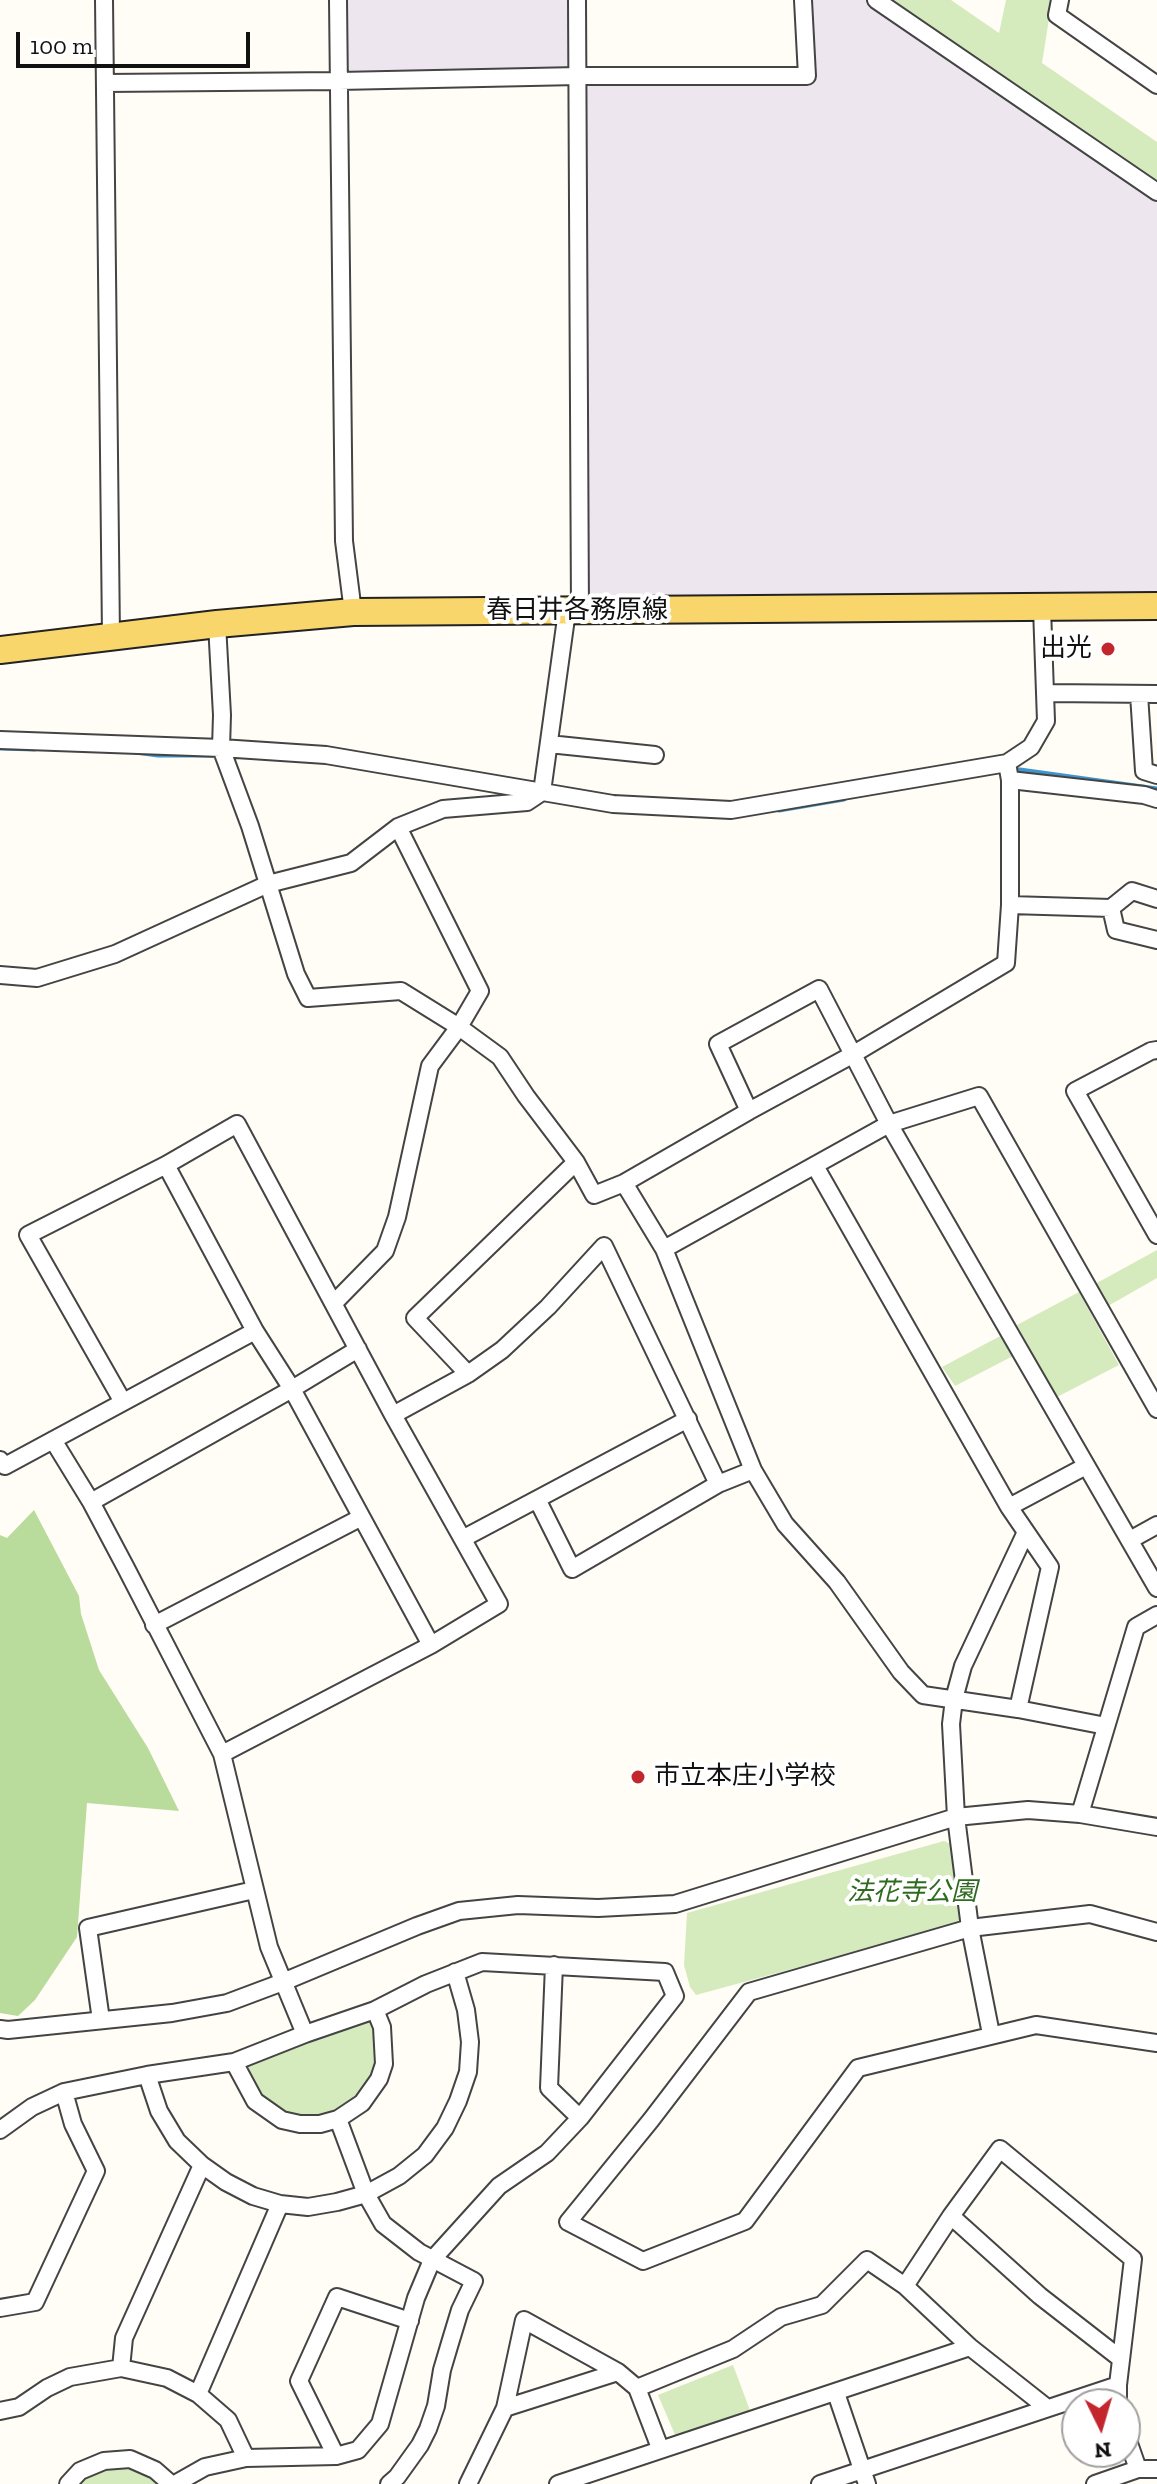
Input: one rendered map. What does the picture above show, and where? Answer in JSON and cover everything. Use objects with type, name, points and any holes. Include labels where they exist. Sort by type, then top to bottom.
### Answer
[{"type":"main road","name":"春日井各務原線","points":[[0,650],[217,624],[353,612],[1157,606]]},
{"type":"street","points":[[104,0],[111,636]]},
{"type":"street","points":[[338,0],[344,541],[353,612]]},
{"type":"street","points":[[0,975],[37,978],[115,954],[268,884],[351,863],[398,827],[443,809],[527,802],[542,792],[574,611],[577,0]]},
{"type":"street","points":[[105,83],[807,76],[803,0]]},
{"type":"street","points":[[876,0],[1157,192]]},
{"type":"street","points":[[1060,0],[1057,15],[1157,85]]},
{"type":"street","points":[[0,740],[326,755],[613,804],[731,810],[1007,763],[1031,747],[1046,721],[1042,608]]},
{"type":"street","points":[[217,624],[221,748],[250,826],[296,974],[308,998],[401,991],[459,1027],[500,1057],[576,1162],[594,1195],[624,1183],[852,1055],[1006,963],[1010,905],[1010,780],[1007,763]]},
{"type":"street","points":[[1046,693],[1157,694]]},
{"type":"street","points":[[1139,694],[1144,771],[1157,775]]},
{"type":"street","points":[[549,744],[655,755]]},
{"type":"street","points":[[1010,780],[1157,799]]},
{"type":"street","points":[[334,1303],[385,1251],[397,1217],[430,1066],[459,1027],[480,991],[398,827]]},
{"type":"street","points":[[1010,905],[1111,908],[1132,891],[1157,899]]},
{"type":"street","points":[[1111,908],[1116,930],[1157,940]]},
{"type":"street","points":[[749,1111],[718,1044],[819,989],[889,1124],[1157,1588]]},
{"type":"street","points":[[1155,1054],[1075,1091],[1157,1235]]},
{"type":"street","points":[[664,1249],[889,1124],[979,1096],[1157,1409]]},
{"type":"street","points":[[123,1402],[28,1235],[166,1165],[237,1124],[393,1415],[499,1604],[431,1645],[222,1754]]},
{"type":"street","points":[[468,1374],[415,1318],[576,1162]]},
{"type":"street","points":[[166,1165],[431,1645]]},
{"type":"street","points":[[815,1166],[1009,1507],[1050,1567],[1018,1709]]},
{"type":"street","points":[[624,1183],[664,1249],[753,1470],[785,1524],[837,1582],[901,1672],[923,1695],[1106,1726]]},
{"type":"street","points":[[393,1415],[468,1374],[502,1350],[548,1307],[604,1246],[718,1484]]},
{"type":"street","points":[[0,1460],[5,1466],[255,1331]]},
{"type":"street","points":[[91,1502],[358,1349]]},
{"type":"street","points":[[464,1538],[688,1419]]},
{"type":"street","points":[[53,1440],[91,1502],[222,1754],[269,1947],[305,2034]]},
{"type":"street","points":[[1009,1507],[1086,1466]]},
{"type":"street","points":[[538,1501],[572,1569],[718,1484],[753,1470]]},
{"type":"street","points":[[154,1625],[360,1518]]},
{"type":"street","points":[[1130,1540],[1157,1525]]},
{"type":"street","points":[[991,2034],[970,1928],[956,1817],[951,1724],[963,1666],[1026,1532]]},
{"type":"street","points":[[1080,1814],[1136,1627],[1157,1615]]},
{"type":"street","points":[[0,2029],[172,2013],[227,2003],[459,1911],[518,1905],[598,1908],[675,1904],[956,1817],[1028,1810],[1080,1814],[1157,1827]]},
{"type":"street","points":[[101,2020],[88,1928],[254,1890]]},
{"type":"street","points":[[1157,1932],[1090,1914],[970,1928],[749,1992],[568,2222],[643,2261],[745,2221],[858,2068],[1036,2025],[1157,2043]]},
{"type":"street","points":[[0,2130],[32,2107],[64,2092],[234,2062],[375,2010],[426,1984],[482,1962],[665,1972],[675,1996],[580,2118],[547,2153],[499,2186],[432,2260],[416,2298],[380,2424],[358,2450],[336,2456],[246,2458],[205,2467],[173,2484],[155,2470],[130,2459],[104,2461],[80,2471],[68,2484]]},
{"type":"street","points":[[554,1965],[549,2088],[580,2118]]},
{"type":"street","points":[[147,2075],[159,2111],[177,2141],[202,2165],[253,2196],[280,2204],[308,2207],[366,2194],[399,2176],[425,2155],[445,2128],[458,2101],[468,2072],[470,2042],[466,2010],[455,1972]]},
{"type":"street","points":[[234,2062],[255,2101],[282,2120],[320,2124],[338,2119],[362,2103],[379,2079],[384,2064],[382,2027],[375,2010]]},
{"type":"street","points":[[0,2308],[35,2302],[96,2171],[73,2124],[64,2092]]},
{"type":"street","points":[[338,2119],[366,2194],[383,2224],[432,2260],[474,2281],[460,2310],[428,2429],[420,2445],[389,2484]]},
{"type":"street","points":[[820,2484],[865,2476],[1046,2407],[1118,2385],[1133,2259],[1000,2149],[905,2286]]},
{"type":"street","points":[[121,2368],[124,2338],[202,2165]]},
{"type":"street","points":[[198,2394],[280,2204]]},
{"type":"street","points":[[951,2216],[1040,2296],[1121,2359]]},
{"type":"street","points":[[637,2388],[733,2349],[781,2317],[822,2305],[867,2260],[905,2286],[970,2347],[1046,2407]]},
{"type":"street","points":[[336,2456],[299,2381],[337,2297],[410,2321]]},
{"type":"street","points":[[468,2484],[505,2408],[524,2320],[618,2372],[637,2388],[660,2448]]},
{"type":"street","points":[[558,2484],[605,2477],[660,2448],[970,2347]]},
{"type":"street","points":[[0,2411],[19,2407],[70,2377],[121,2368],[167,2378],[198,2394],[228,2420],[246,2458]]},
{"type":"street","points":[[505,2408],[618,2372]]},
{"type":"street","points":[[836,2393],[865,2476]]},
{"type":"street","points":[[1095,2484],[1138,2469],[1157,2469]]},
{"type":"shaded area","points":[[341,0],[569,0],[569,69],[342,79]]},
{"type":"shaded area","points":[[805,0],[869,0],[1157,202],[1157,591],[591,597],[585,591],[585,83],[804,81]]},
{"type":"green space","points":[[871,0],[951,0],[999,33],[1006,0],[1052,0],[1042,63],[1157,142],[1157,200]]},
{"type":"green space","points":[[1157,1250],[1157,1278],[1108,1306],[1095,1284]]},
{"type":"green space","points":[[1079,1292],[1119,1365],[1057,1397],[1017,1325]]},
{"type":"green space","points":[[1004,1334],[1015,1355],[955,1386],[942,1367]]},
{"type":"green space","points":[[34,1510],[79,1596],[81,1614],[99,1670],[148,1748],[179,1811],[87,1803],[77,1937],[35,2000],[18,2016],[0,2013],[0,1535],[7,1538]]},
{"type":"green space","name":"法花寺公園","points":[[944,1841],[951,1844],[961,1923],[696,1995],[690,1987],[684,1965],[687,1913]]},
{"type":"green space","points":[[373,2016],[380,2064],[357,2099],[335,2113],[299,2120],[269,2108],[239,2064]]},
{"type":"green space","points":[[733,2365],[751,2413],[676,2437],[658,2395]]},
{"type":"green space","points":[[127,2466],[150,2475],[160,2484],[75,2484],[82,2477],[102,2468]]},
{"type":"waterway","points":[[0,748],[35,749]]},
{"type":"waterway","points":[[136,752],[218,755]]},
{"type":"waterway","points":[[1011,770],[1157,789]]},
{"type":"waterway","points":[[779,810],[844,799]]},
{"type":"place","name":"出光","points":[[1108,649]]},
{"type":"place","name":"市立本庄小学校","points":[[638,1777]]}]
